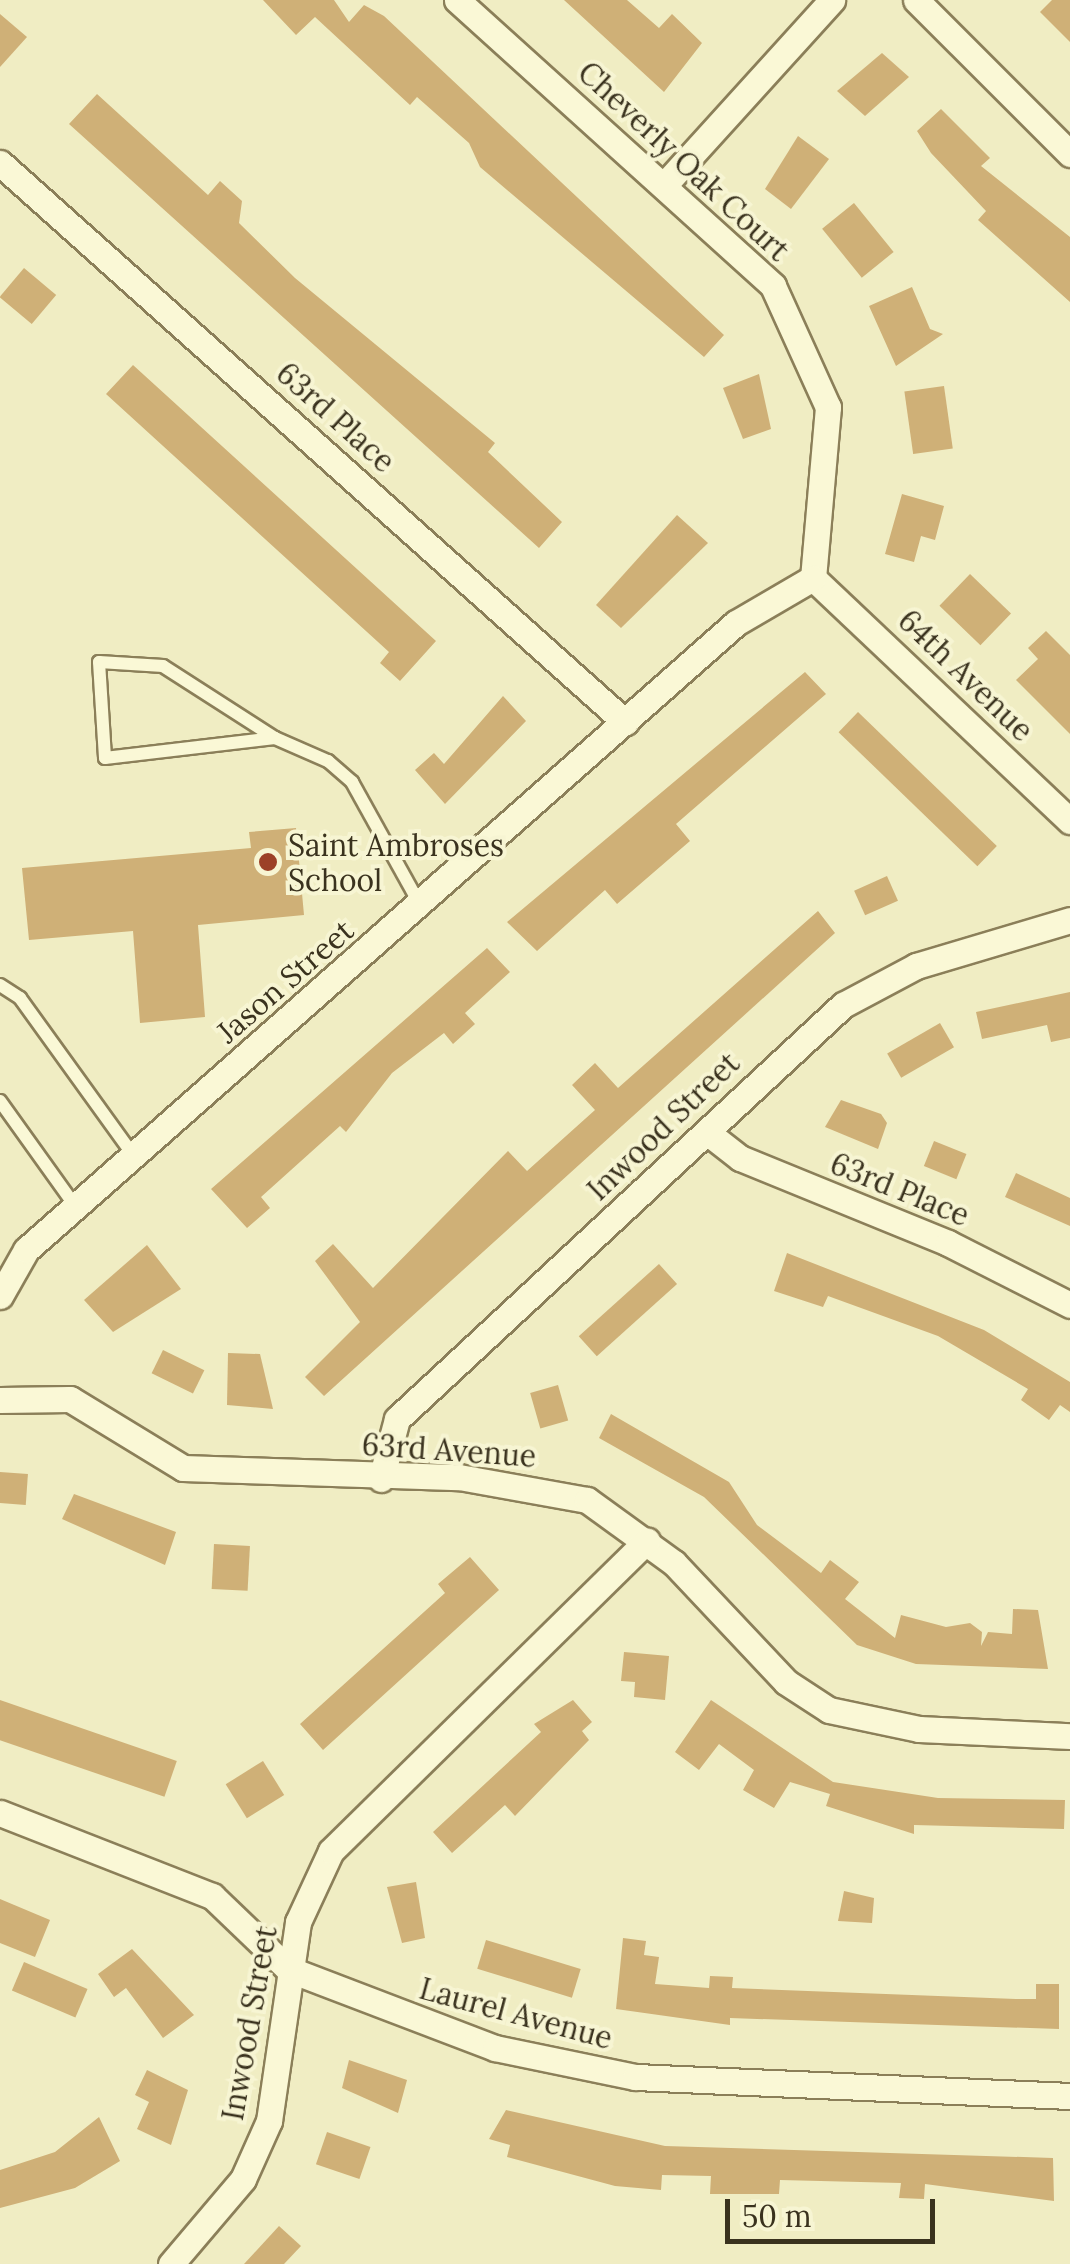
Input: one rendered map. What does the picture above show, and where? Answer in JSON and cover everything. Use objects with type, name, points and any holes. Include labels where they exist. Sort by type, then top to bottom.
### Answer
[{"type":"street","name":"Cheverly Oak Court","points":[[457,0],[667,182],[773,286],[816,366],[829,456],[813,578]]},
{"type":"street","points":[[667,182],[832,0]]},
{"type":"street","points":[[916,0],[1070,154]]},
{"type":"street","name":"63rd Place","points":[[0,163],[625,722]]},
{"type":"street","name":"Jason Street","points":[[0,1296],[26,1250],[762,602],[813,578]]},
{"type":"street","name":"64th Avenue","points":[[813,578],[1070,822]]},
{"type":"street","name":"Inwood Street","points":[[381,1479],[397,1419],[876,984],[1070,920]]},
{"type":"street","name":"63rd Place","points":[[708,1133],[740,1158],[948,1242],[1070,1306]]},
{"type":"street","name":"63rd Avenue","points":[[0,1400],[70,1399],[183,1468],[381,1479],[459,1477],[554,1491],[617,1515],[647,1540],[786,1682],[829,1710],[919,1730],[1070,1736]]},
{"type":"street","name":"Inwood Street","points":[[171,2264],[243,2179],[269,2121],[288,1969],[312,1881],[331,1851],[647,1540]]},
{"type":"street","name":"Laurel Avenue","points":[[0,1813],[212,1896],[288,1969],[429,2028],[618,2074],[1070,2096]]},
{"type":"lane","points":[[275,738],[105,758],[98,662],[163,666],[352,782],[420,905]]},
{"type":"lane","points":[[0,985],[20,998],[134,1156]]},
{"type":"lane","points":[[0,1101],[76,1207]]},
{"type":"building","points":[[263,0],[334,0],[349,22],[364,5],[384,16],[724,335],[704,357],[480,167],[469,143],[417,97],[410,105],[315,17],[296,35]]},
{"type":"building","points":[[564,0],[627,0],[659,28],[672,14],[702,43],[664,92]]},
{"type":"building","points":[[1052,0],[1070,0],[1070,42],[1040,12]]},
{"type":"building","points":[[0,14],[27,37],[0,67]]},
{"type":"building","points":[[882,53],[909,77],[865,116],[837,91]]},
{"type":"building","points":[[97,94],[208,195],[220,181],[242,201],[239,223],[295,278],[495,443],[488,452],[562,522],[539,548],[69,124]]},
{"type":"building","points":[[941,109],[990,158],[981,166],[1070,237],[1070,302],[978,220],[986,211],[931,153],[917,131]]},
{"type":"building","points":[[798,136],[829,159],[791,209],[765,189]]},
{"type":"building","points":[[854,203],[894,252],[862,278],[822,229]]},
{"type":"building","points":[[24,268],[56,295],[32,324],[0,297]]},
{"type":"building","points":[[912,287],[930,329],[943,334],[896,366],[869,306]]},
{"type":"building","points":[[133,365],[436,641],[400,681],[380,663],[389,652],[106,394]]},
{"type":"building","points":[[759,374],[771,429],[743,439],[723,388]]},
{"type":"building","points":[[944,386],[953,448],[913,454],[904,392]]},
{"type":"building","points":[[902,494],[944,506],[935,540],[921,536],[914,562],[885,554]]},
{"type":"building","points":[[677,515],[708,543],[621,628],[596,605]]},
{"type":"building","points":[[970,574],[1011,614],[980,645],[939,606]]},
{"type":"building","points":[[1046,631],[1070,655],[1070,734],[1016,680],[1038,659],[1028,648]]},
{"type":"building","points":[[805,672],[826,694],[676,824],[690,841],[617,904],[605,890],[537,951],[507,922]]},
{"type":"building","points":[[503,696],[526,721],[445,804],[415,770],[434,753],[444,764]]},
{"type":"building","points":[[858,712],[997,846],[977,866],[839,732]]},
{"type":"building","points":[[296,828],[304,915],[198,925],[205,1017],[140,1023],[133,931],[29,940],[22,868],[251,848],[249,832]]},
{"type":"building","points":[[887,876],[898,901],[865,915],[854,891]]},
{"type":"building","points":[[818,911],[835,933],[324,1396],[305,1377],[360,1322],[315,1261],[333,1244],[373,1288],[508,1151],[527,1171],[595,1110],[572,1085],[595,1063],[618,1088]]},
{"type":"building","points":[[487,948],[510,972],[465,1013],[475,1024],[453,1044],[444,1033],[392,1073],[346,1132],[340,1126],[261,1197],[270,1208],[247,1228],[211,1189]]},
{"type":"building","points":[[1070,992],[1070,1038],[1051,1042],[1047,1025],[982,1039],[976,1012]]},
{"type":"building","points":[[940,1023],[954,1047],[901,1078],[887,1054]]},
{"type":"building","points":[[841,1100],[881,1114],[887,1123],[878,1149],[825,1127]]},
{"type":"building","points":[[934,1141],[966,1154],[956,1179],[924,1166]]},
{"type":"building","points":[[1016,1173],[1070,1198],[1070,1226],[1005,1197]]},
{"type":"building","points":[[147,1245],[181,1289],[113,1332],[84,1300]]},
{"type":"building","points":[[787,1253],[984,1330],[1070,1382],[1070,1412],[1060,1405],[1049,1420],[1021,1400],[1028,1389],[938,1336],[828,1296],[823,1307],[774,1291]]},
{"type":"building","points":[[659,1264],[677,1284],[597,1356],[579,1336]]},
{"type":"building","points":[[163,1350],[204,1370],[193,1394],[152,1373]]},
{"type":"building","points":[[228,1353],[260,1354],[273,1409],[227,1405]]},
{"type":"building","points":[[558,1385],[568,1421],[540,1429],[530,1393]]},
{"type":"building","points":[[611,1414],[729,1482],[757,1525],[821,1573],[830,1560],[859,1582],[845,1599],[895,1638],[901,1615],[946,1627],[970,1623],[982,1632],[981,1646],[988,1632],[1012,1634],[1013,1609],[1038,1610],[1048,1669],[916,1664],[857,1645],[704,1497],[599,1438]]},
{"type":"building","points":[[0,1472],[28,1474],[26,1505],[0,1503]]},
{"type":"building","points":[[74,1494],[176,1532],[165,1565],[62,1519]]},
{"type":"building","points":[[214,1544],[250,1546],[248,1591],[212,1589]]},
{"type":"building","points":[[470,1557],[499,1590],[323,1750],[300,1724],[445,1593],[438,1584]]},
{"type":"building","points":[[624,1652],[669,1656],[665,1700],[634,1697],[635,1682],[621,1681]]},
{"type":"building","points":[[0,1700],[177,1761],[164,1797],[0,1740]]},
{"type":"building","points":[[573,1700],[592,1722],[582,1731],[589,1740],[515,1816],[505,1805],[452,1853],[433,1832],[541,1732],[534,1724]]},
{"type":"building","points":[[711,1700],[833,1782],[938,1798],[1065,1800],[1064,1829],[914,1825],[914,1834],[826,1806],[830,1794],[790,1782],[774,1808],[743,1790],[754,1770],[719,1744],[699,1770],[675,1752]]},
{"type":"building","points":[[263,1761],[284,1795],[247,1818],[226,1784]]},
{"type":"building","points":[[416,1882],[425,1938],[402,1943],[387,1887]]},
{"type":"building","points":[[844,1891],[874,1898],[872,1923],[838,1921]]},
{"type":"building","points":[[0,1899],[50,1920],[35,1957],[0,1943]]},
{"type":"building","points":[[623,1938],[646,1941],[644,1955],[659,1957],[655,1984],[709,1988],[710,1976],[733,1977],[732,1988],[1036,1999],[1036,1984],[1059,1984],[1059,2029],[730,2018],[730,2025],[616,2009]]},
{"type":"building","points":[[486,1940],[581,1969],[572,1998],[477,1969]]},
{"type":"building","points":[[132,1949],[194,2015],[163,2038],[126,1988],[114,1997],[98,1974]]},
{"type":"building","points":[[24,1962],[88,1989],[75,2017],[12,1991]]},
{"type":"building","points":[[349,2060],[407,2080],[398,2113],[342,2088]]},
{"type":"building","points":[[147,2070],[188,2090],[171,2145],[137,2129],[149,2102],[135,2095]]},
{"type":"building","points":[[506,2110],[665,2146],[1053,2158],[1054,2201],[925,2184],[924,2199],[899,2198],[901,2183],[780,2180],[779,2194],[710,2194],[711,2176],[662,2175],[661,2190],[615,2186],[507,2157],[510,2145],[489,2139]]},
{"type":"building","points":[[99,2117],[120,2161],[75,2188],[0,2208],[0,2170],[55,2152]]},
{"type":"building","points":[[327,2132],[370,2147],[359,2179],[316,2164]]},
{"type":"building","points":[[279,2226],[301,2246],[284,2264],[244,2264]]},
{"type":"place","name":"Saint Ambroses School","points":[[268,862]]}]
